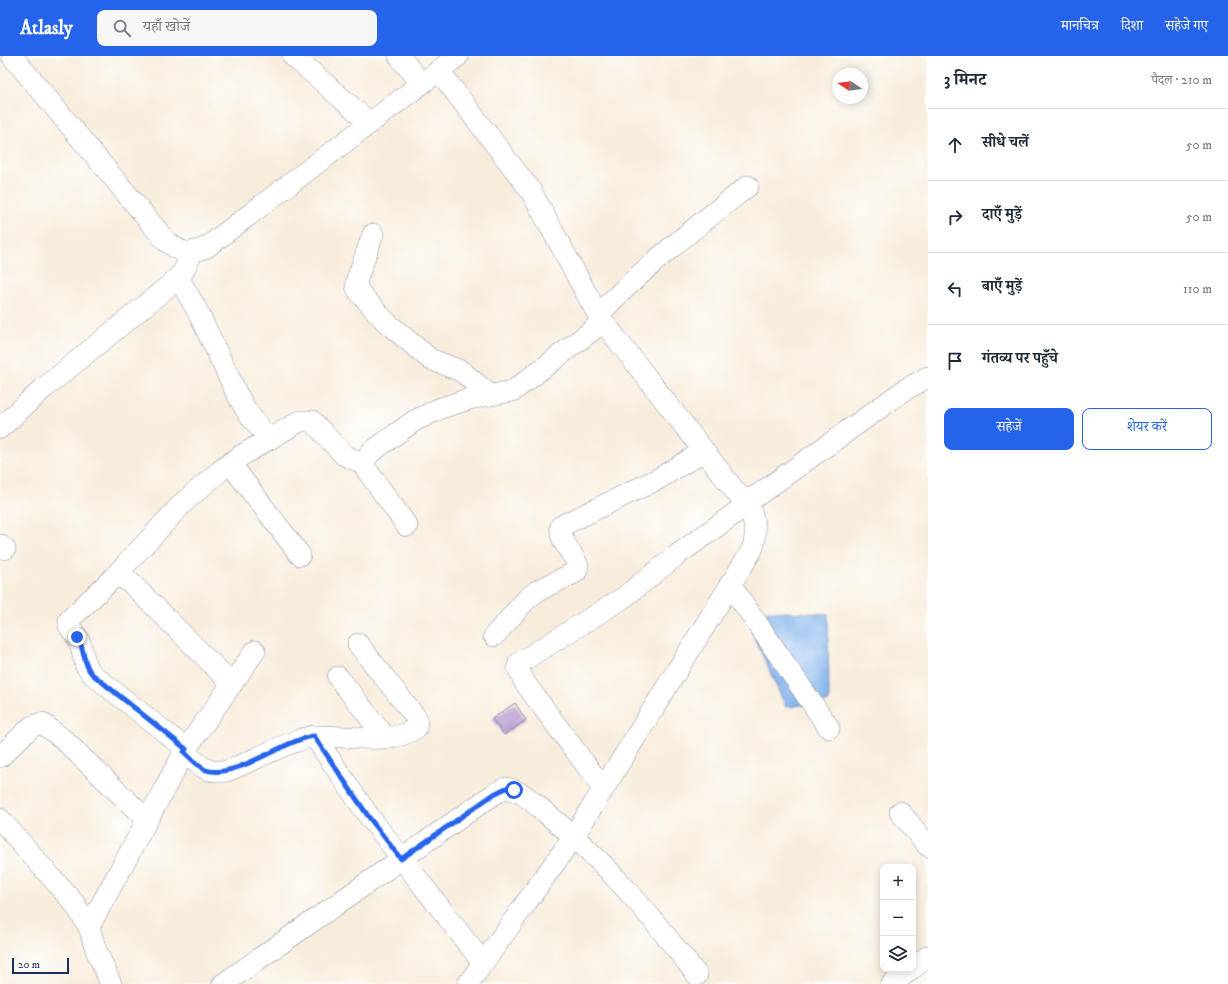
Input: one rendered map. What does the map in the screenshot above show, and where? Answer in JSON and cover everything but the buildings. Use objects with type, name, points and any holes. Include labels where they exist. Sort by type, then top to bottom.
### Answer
[{"type":"street","points":[[12,56],[165,240],[177,249],[192,253],[207,247],[439,72],[458,56]]},
{"type":"street","points":[[293,56],[370,123]]},
{"type":"street","points":[[399,56],[422,84]]},
{"type":"street","points":[[439,72],[532,191],[601,318],[732,489],[748,502],[755,524],[755,542],[574,836],[482,962],[468,984]]},
{"type":"street","points":[[364,464],[370,453],[414,421],[441,408],[490,395],[513,391],[520,386],[601,318],[622,290],[671,247],[748,186]]},
{"type":"street","points":[[373,234],[357,278],[356,286],[359,292],[386,322],[430,359],[461,371],[490,395]]},
{"type":"street","points":[[0,428],[44,388],[178,277],[187,265],[192,253]]},
{"type":"street","points":[[178,277],[198,312],[240,400],[247,412],[269,439]]},
{"type":"street","points":[[603,788],[525,683],[518,668],[519,663],[623,598],[677,555],[748,502],[906,389],[928,378]]},
{"type":"street","points":[[358,644],[417,719],[416,728],[385,737],[373,738],[314,736],[298,741],[227,771],[215,772],[204,769],[185,751],[92,674],[86,666],[79,640],[68,626],[72,617],[115,576],[184,502],[230,463],[300,421],[312,421],[344,455],[364,464],[407,526]]},
{"type":"street","points":[[494,636],[527,599],[537,591],[576,572],[578,566],[576,560],[561,536],[561,526],[658,479],[704,451]]},
{"type":"street","points":[[230,463],[300,555]]},
{"type":"street","points":[[115,576],[124,578],[131,583],[232,684]]},
{"type":"street","points":[[730,584],[829,728]]},
{"type":"street","points":[[88,927],[185,751],[255,651]]},
{"type":"street","points":[[338,677],[385,737]]},
{"type":"street","points":[[0,757],[32,726],[42,723],[64,740],[147,820]]},
{"type":"street","points":[[314,736],[368,816],[482,962]]},
{"type":"street","points":[[223,984],[494,794],[506,788],[520,793],[574,836],[630,892],[697,975]]},
{"type":"street","points":[[900,812],[928,846]]},
{"type":"street","points":[[0,819],[74,903],[88,927],[111,984]]},
{"type":"street","points":[[916,965],[928,956]]},
{"type":"street","points":[[892,984],[907,972]]},
{"type":"water","points":[[767,611],[828,614],[829,702],[786,707],[755,639]]},
{"type":"route","points":[[77,637],[88,670],[103,684],[186,749],[184,752],[204,769],[215,772],[227,771],[293,743],[314,736],[368,816],[401,859],[494,794],[506,788],[514,790]]}]
